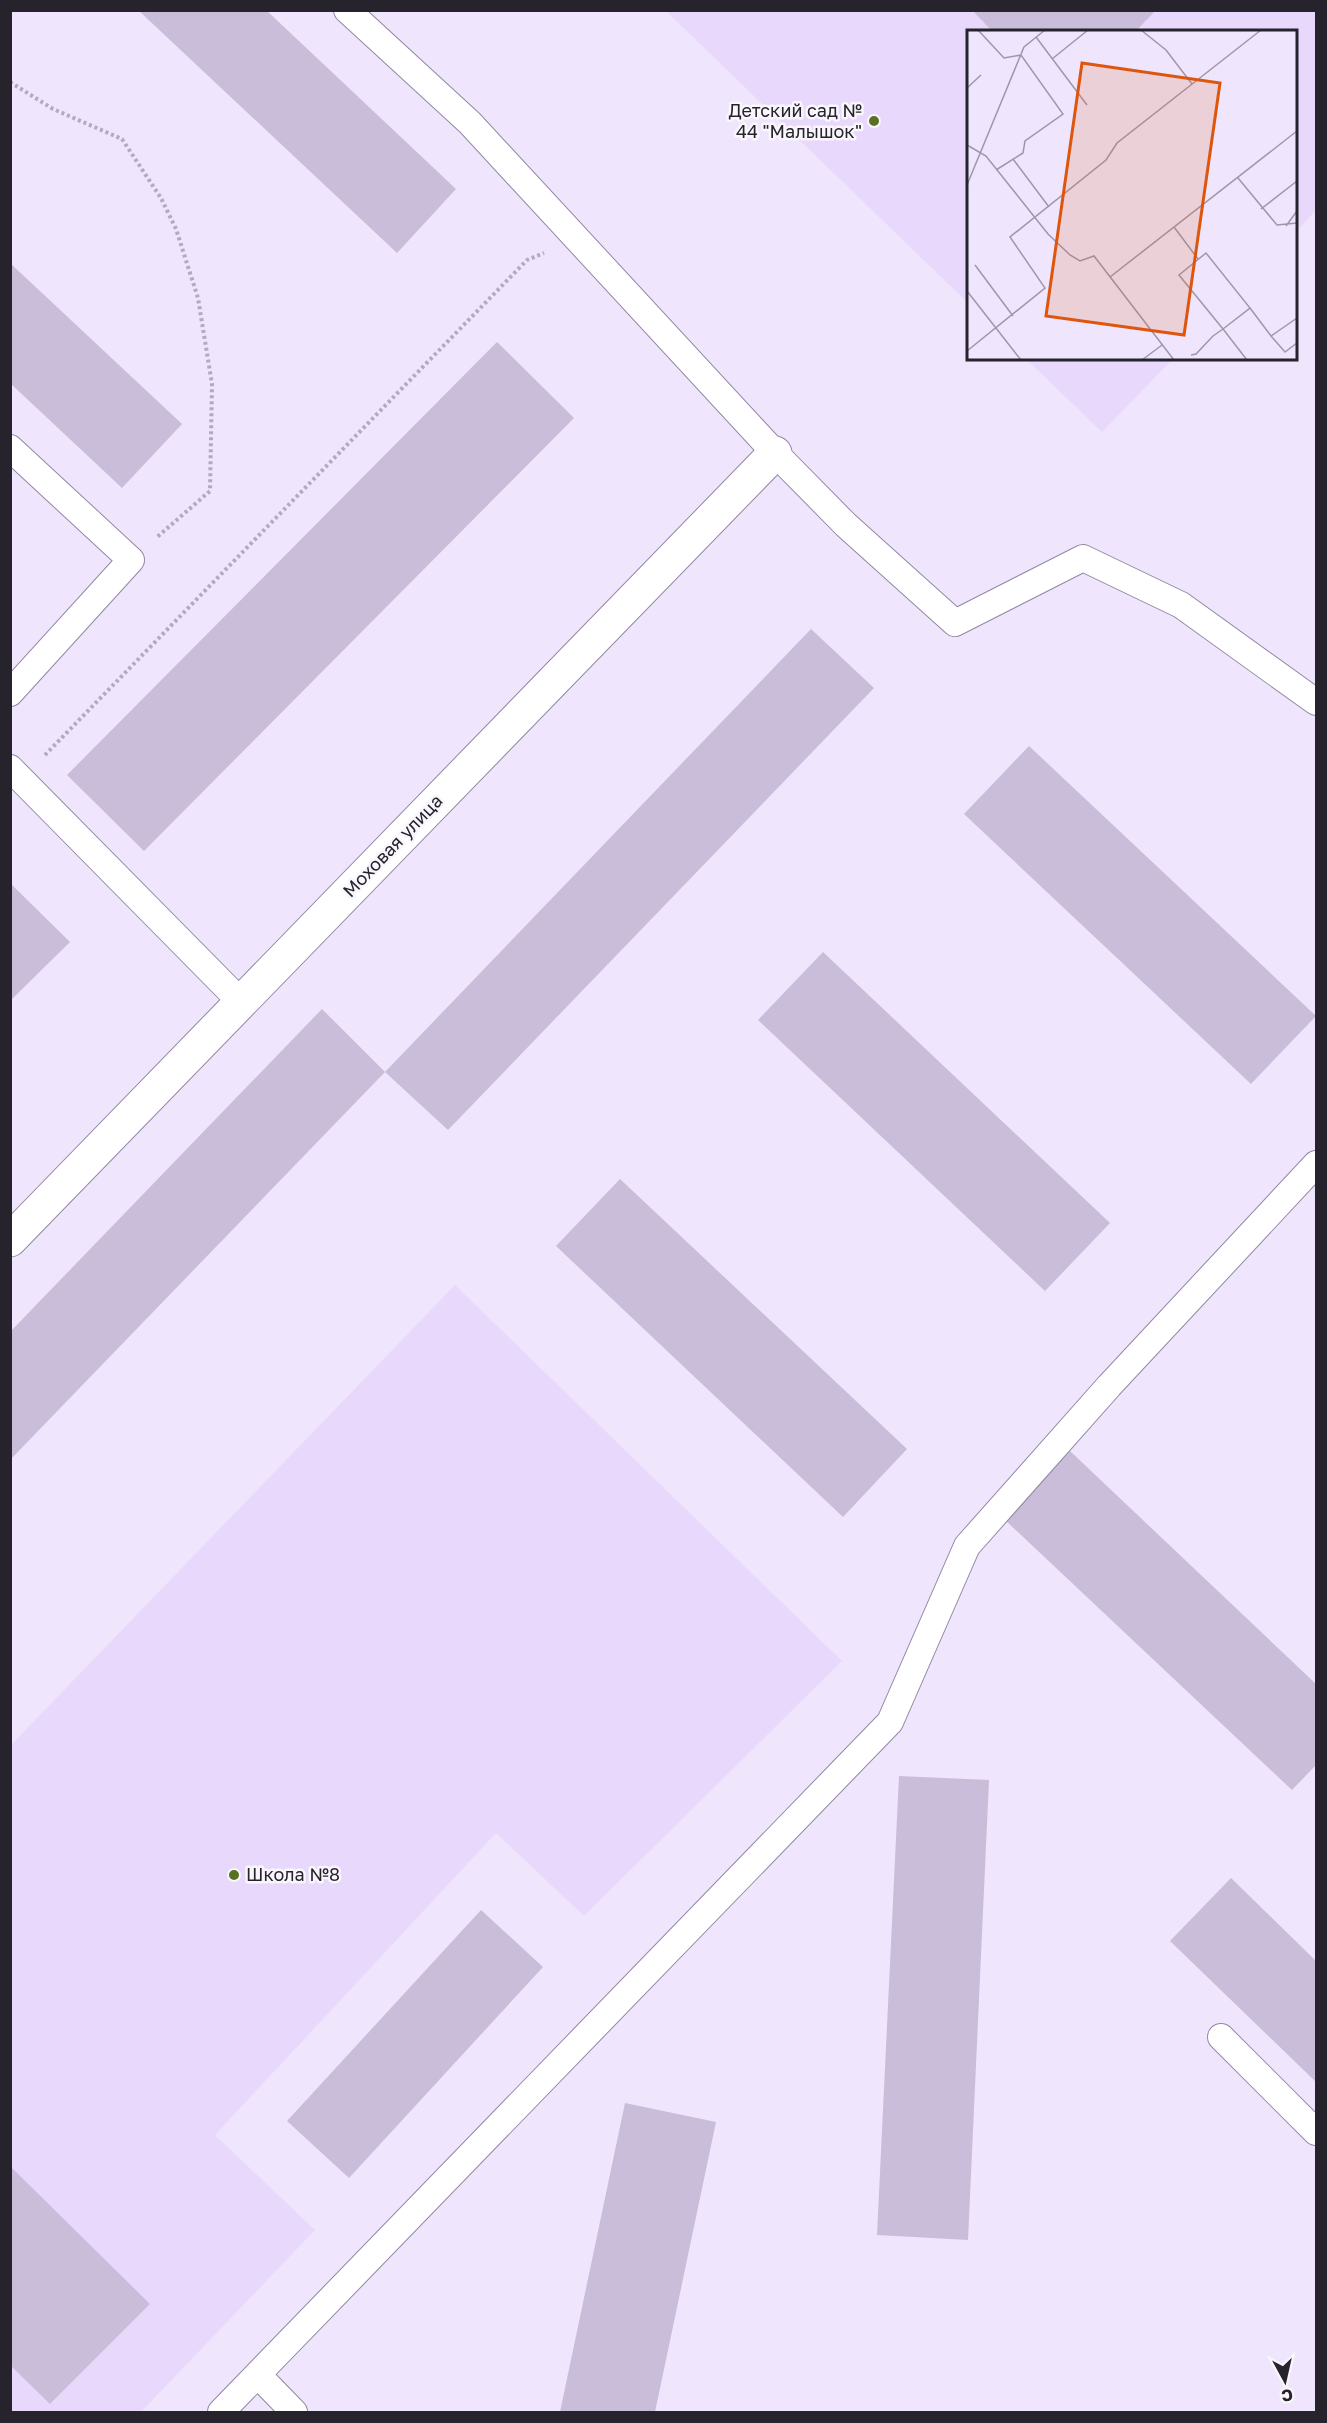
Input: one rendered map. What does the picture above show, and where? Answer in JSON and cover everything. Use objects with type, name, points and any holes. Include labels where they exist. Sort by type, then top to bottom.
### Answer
[{"type":"street","name":"Моховая улица","points":[[10,1240],[775,453]]},
{"type":"lane","points":[[347,10],[470,123],[775,453],[846,525],[955,623],[1083,558],[1181,606],[1317,702]]},
{"type":"lane","points":[[10,448],[131,560],[10,693]]},
{"type":"lane","points":[[16,774],[241,1002]]},
{"type":"lane","points":[[221,2412],[890,1722],[967,1546],[1109,1386],[1317,1164]]},
{"type":"lane","points":[[1221,2037],[1317,2132]]},
{"type":"lane","points":[[258,2374],[294,2412]]},
{"type":"path","points":[[10,82],[53,109],[122,139],[141,164],[171,219],[186,256],[198,298],[212,384],[210,491],[131,560]]},
{"type":"path","points":[[16,774],[527,260],[579,239]]},
{"type":"shaded area","name":"Детский сад № 44 \"Малышок\"","points":[[666,11],[1316,11],[1316,210],[1297,231],[1297,30],[967,30],[967,302]]},
{"type":"shaded area","points":[[1027,360],[1172,360],[1102,432]]},
{"type":"shaded area","name":"Школа №8","points":[[455,1285],[842,1661],[584,1916],[496,1833],[215,2135],[315,2230],[141,2412],[11,2412],[10,1746]]},
{"type":"building","points":[[138,10],[266,10],[456,189],[397,253]]},
{"type":"building","points":[[972,10],[1156,10],[1137,30],[991,30]]},
{"type":"building","points":[[10,263],[182,424],[122,488],[10,383]]},
{"type":"building","points":[[497,342],[574,418],[144,851],[67,775]]},
{"type":"building","points":[[811,629],[874,688],[448,1130],[385,1072]]},
{"type":"building","points":[[1029,746],[1316,1016],[1251,1084],[964,814]]},
{"type":"building","points":[[10,883],[70,942],[10,1001]]},
{"type":"building","points":[[823,952],[1110,1223],[1045,1291],[758,1020]]},
{"type":"building","points":[[322,1009],[385,1072],[10,1460],[10,1332]]},
{"type":"building","points":[[620,1179],[907,1449],[843,1517],[556,1246]]},
{"type":"building","points":[[1070,1451],[1316,1684],[1316,1765],[1292,1790],[1005,1520]]},
{"type":"building","points":[[899,1776],[989,1780],[968,2240],[877,2235]]},
{"type":"building","points":[[1231,1878],[1316,1961],[1316,2082],[1170,1941]]},
{"type":"building","points":[[481,1910],[543,1967],[349,2178],[287,2121]]},
{"type":"building","points":[[625,2103],[716,2122],[655,2412],[560,2412]]},
{"type":"building","points":[[10,2166],[150,2304],[50,2404],[10,2365]]},
{"type":"place","name":"Детский сад № 44 \"Малышок\"","points":[[874,121]]},
{"type":"place","name":"Школа №8","points":[[234,1875]]}]
